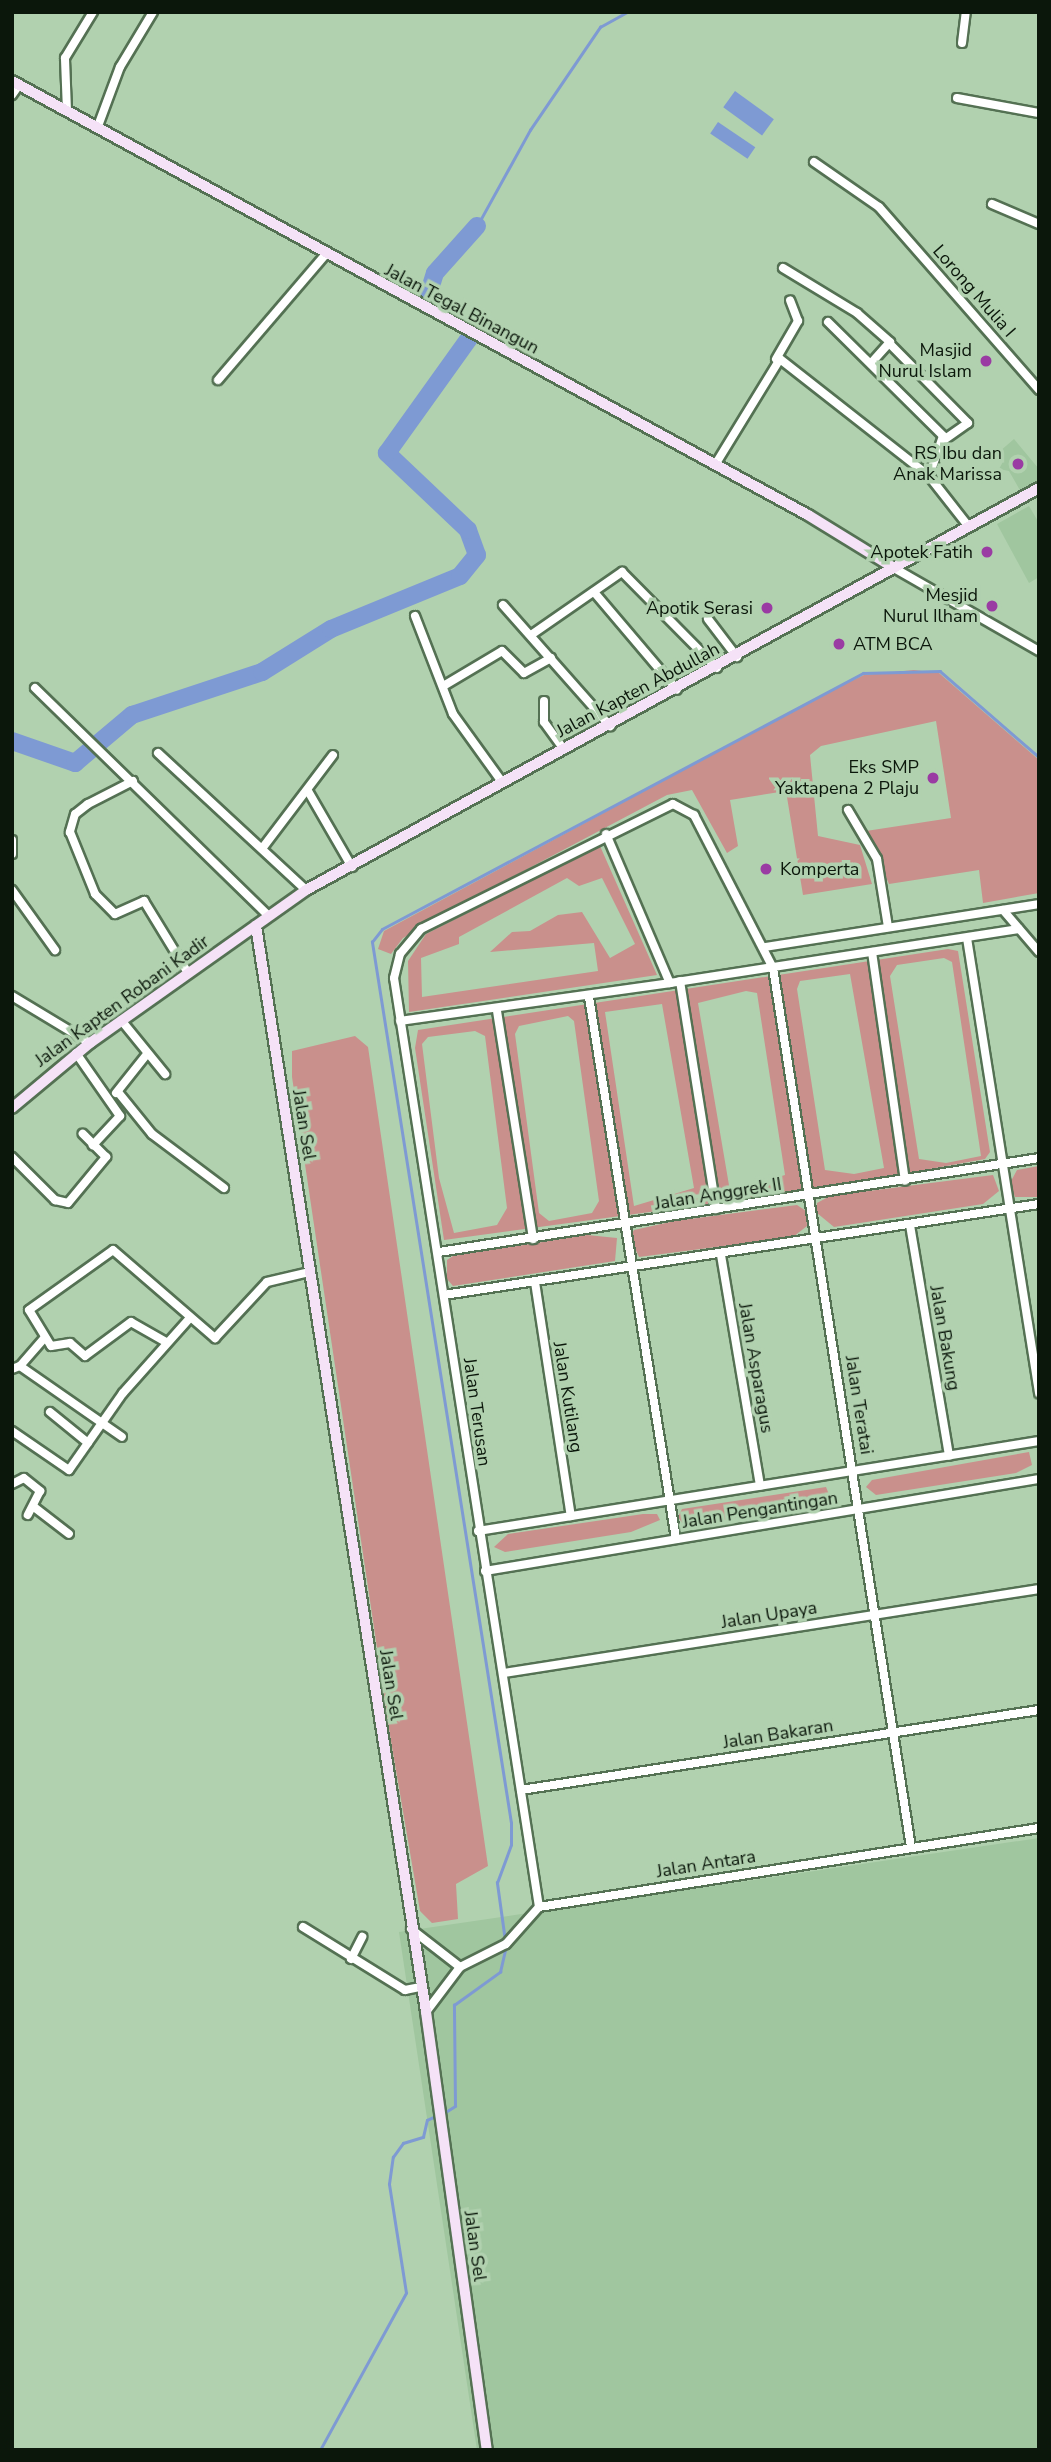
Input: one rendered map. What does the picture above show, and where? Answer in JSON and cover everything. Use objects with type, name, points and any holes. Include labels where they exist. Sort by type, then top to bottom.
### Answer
[{"type":"street","points":[[67,111],[65,58],[93,12]]},
{"type":"street","points":[[98,126],[120,67],[153,12]]},
{"type":"street","points":[[962,43],[966,12]]},
{"type":"street","points":[[12,95],[16,83]]},
{"type":"street","name":"Jalan Tegal Binangun","points":[[16,83],[98,126],[325,255],[715,465],[894,568]]},
{"type":"street","points":[[957,98],[1039,113]]},
{"type":"street","name":"Lorong Mulia I","points":[[814,162],[885,213],[1039,390]]},
{"type":"street","points":[[992,204],[1039,224]]},
{"type":"street","points":[[218,380],[325,255]]},
{"type":"street","points":[[783,268],[857,313],[968,423],[944,440],[929,476]]},
{"type":"street","points":[[715,465],[798,321],[790,300]]},
{"type":"street","points":[[828,322],[944,440]]},
{"type":"street","points":[[871,363],[890,344]]},
{"type":"street","points":[[776,359],[800,369],[929,476],[969,527]]},
{"type":"street","name":"Jalan Kapten Abdullah","points":[[256,926],[306,890],[677,690],[1039,488]]},
{"type":"street","points":[[894,568],[1039,651]]},
{"type":"street","points":[[531,635],[622,572],[717,668]]},
{"type":"street","points":[[594,592],[677,690]]},
{"type":"street","points":[[503,605],[610,726]]},
{"type":"street","points":[[415,616],[445,685],[453,714],[502,782]]},
{"type":"street","points":[[708,619],[737,657]]},
{"type":"street","points":[[445,685],[502,651],[524,673],[551,658]]},
{"type":"street","points":[[35,688],[106,754],[268,915]]},
{"type":"street","points":[[544,701],[544,722],[564,750]]},
{"type":"street","points":[[158,752],[264,846],[306,890]]},
{"type":"street","points":[[264,846],[308,792],[332,755]]},
{"type":"street","points":[[133,781],[88,804],[75,814],[70,832],[95,894],[115,914],[144,901],[188,973]]},
{"type":"street","points":[[308,792],[352,867]]},
{"type":"street","name":"Jalan Teratai","points":[[421,929],[606,834],[673,804],[688,807],[765,947],[774,968],[911,1847]]},
{"type":"street","points":[[848,810],[877,859],[888,926]]},
{"type":"street","points":[[606,834],[670,983]]},
{"type":"street","points":[[12,840],[12,854]]},
{"type":"street","points":[[12,890],[55,950]]},
{"type":"street","points":[[765,947],[1039,904]]},
{"type":"street","points":[[1003,911],[1039,952]]},
{"type":"street","name":"Jalan Kapten Robani Kadir","points":[[14,1101],[121,1020],[256,926]]},
{"type":"street","name":"Jalan Sel","points":[[256,926],[426,2012],[487,2450]]},
{"type":"street","name":"Jalan Terusan","points":[[421,929],[395,969],[400,1021],[439,1252],[478,1531],[504,1673],[539,1907]]},
{"type":"street","points":[[400,1021],[589,998],[680,981],[1019,929]]},
{"type":"street","points":[[967,937],[1039,1392]]},
{"type":"street","points":[[872,952],[905,1181]]},
{"type":"street","points":[[680,981],[716,1209]]},
{"type":"street","points":[[12,996],[90,1043]]},
{"type":"street","points":[[589,998],[622,1226],[632,1268],[676,1539]]},
{"type":"street","points":[[497,1011],[533,1239]]},
{"type":"street","points":[[121,1020],[165,1074]]},
{"type":"street","points":[[76,1053],[119,1115]]},
{"type":"street","points":[[107,1097],[118,1092],[147,1054]]},
{"type":"street","points":[[118,1092],[155,1136],[223,1188]]},
{"type":"street","points":[[93,1144],[119,1115],[130,1107]]},
{"type":"street","points":[[12,1157],[55,1200],[68,1203],[106,1157],[83,1134]]},
{"type":"street","name":"Jalan Anggrek II","points":[[439,1252],[622,1226],[1039,1158]]},
{"type":"street","points":[[444,1296],[1039,1204]]},
{"type":"street","name":"Jalan Bakung","points":[[910,1224],[948,1456]]},
{"type":"street","points":[[166,1342],[133,1321],[87,1356],[70,1343],[51,1346],[29,1310],[110,1250],[189,1319],[218,1338],[267,1282],[309,1272]]},
{"type":"street","name":"Jalan Asparagus","points":[[721,1255],[760,1486]]},
{"type":"street","name":"Jalan Kutilang","points":[[535,1282],[571,1516]]},
{"type":"street","points":[[1027,1311],[1039,1309]]},
{"type":"street","points":[[12,1431],[62,1469],[72,1468],[100,1426],[166,1342],[189,1319]]},
{"type":"street","points":[[45,1337],[16,1367],[100,1426],[122,1437]]},
{"type":"street","points":[[50,1412],[88,1443]]},
{"type":"street","points":[[478,1531],[1039,1441]]},
{"type":"street","points":[[12,1484],[24,1478],[40,1491],[28,1515]]},
{"type":"street","name":"Jalan Pengantingan","points":[[485,1571],[860,1511],[1039,1479]]},
{"type":"street","points":[[34,1507],[69,1535]]},
{"type":"street","name":"Jalan Upaya","points":[[504,1673],[1039,1590]]},
{"type":"street","name":"Jalan Bakaran","points":[[521,1790],[1039,1710]]},
{"type":"street","name":"Jalan Antara","points":[[539,1907],[1039,1828]]},
{"type":"street","points":[[426,2012],[460,1967],[506,1944],[539,1907]]},
{"type":"street","points":[[303,1927],[405,1990],[421,1987]]},
{"type":"street","points":[[411,1929],[460,1967]]},
{"type":"street","points":[[351,1959],[362,1937]]},
{"type":"shaded area","name":"RS Ibu dan Anak Marissa","points":[[1014,439],[1039,469],[1039,481],[1021,492],[1009,471],[999,469],[1004,460],[999,452]]},
{"type":"shaded area","points":[[1029,506],[1039,523],[1039,577],[1029,583],[997,524]]},
{"type":"shaded area","points":[[914,670],[939,673],[1039,760],[1039,893],[983,903],[979,870],[889,884],[866,831],[951,818],[936,721],[821,746],[810,755],[818,836],[860,845],[872,884],[803,895],[786,791],[730,800],[738,846],[727,853],[692,790],[667,795],[514,876],[403,938],[391,954],[378,949],[384,931],[834,689],[864,675]]},
{"type":"shaded area","points":[[600,846],[657,975],[409,1012],[408,961],[426,934]],"holes":[[[567,878],[579,886],[602,878],[635,944],[610,958],[582,912],[558,915],[530,931],[512,932],[490,952],[594,943],[598,971],[422,997],[421,958],[459,944],[459,937]]]},
{"type":"shaded area","points":[[948,949],[958,951],[990,1152],[985,1159],[820,1189],[444,1240],[415,1048],[418,1030]],"holes":[[[944,958],[952,962],[981,1156],[946,1163],[919,1159],[890,976],[897,965]],[[850,974],[884,1168],[854,1174],[825,1170],[797,989],[800,981]],[[746,991],[757,993],[785,1175],[730,1191],[698,1003]],[[662,1004],[694,1188],[634,1206],[605,1012]],[[568,1016],[574,1021],[599,1201],[592,1213],[549,1221],[539,1213],[515,1034],[519,1026]],[[475,1031],[485,1036],[507,1208],[497,1225],[454,1233],[439,1178],[422,1044],[428,1037]]]},
{"type":"shaded area","points":[[355,1036],[368,1047],[488,1866],[456,1884],[458,1919],[432,1923],[420,1911],[390,1735],[292,1077],[292,1051]]},
{"type":"shaded area","points":[[1039,1166],[1039,1197],[1015,1197],[1010,1183],[1017,1170]]},
{"type":"shaded area","points":[[993,1175],[999,1191],[983,1204],[834,1227],[817,1213],[817,1203],[830,1196]]},
{"type":"shaded area","points":[[797,1205],[806,1211],[807,1226],[793,1237],[639,1257],[630,1237],[634,1230],[675,1221]]},
{"type":"shaded area","points":[[587,1235],[617,1238],[615,1261],[453,1286],[447,1279],[447,1260],[453,1256]]},
{"type":"shaded area","points":[[1029,1452],[1032,1465],[1016,1473],[876,1495],[866,1487],[872,1480]]},
{"type":"shaded area","points":[[826,1487],[832,1502],[706,1523],[683,1524],[678,1517],[682,1509]]},
{"type":"shaded area","points":[[657,1514],[660,1520],[631,1532],[505,1552],[494,1547],[508,1534]]},
{"type":"shaded area","points":[[1039,1838],[1039,2450],[477,2450],[399,1932]]},
{"type":"water","points":[[735,91],[774,119],[762,135],[723,107]]},
{"type":"water","points":[[718,122],[755,147],[747,159],[710,134]]},
{"type":"waterway","points":[[477,226],[530,130],[600,27],[627,12]]},
{"type":"waterway","points":[[12,741],[75,763],[132,715],[262,672],[331,629],[460,576],[477,555],[468,530],[387,453],[475,330],[427,299],[435,273],[477,226]]},
{"type":"waterway","points":[[505,1941],[497,1883],[511,1845],[511,1823],[372,942],[382,929],[863,673],[940,671],[1039,757]]},
{"type":"waterway","points":[[444,2113],[455,2106],[454,2005],[500,1972],[506,1947]]},
{"type":"waterway","points":[[320,2450],[406,2293],[389,2184],[393,2157],[403,2143],[423,2137],[427,2120],[438,2115]]},
{"type":"place","name":"Masjid Nurul Islam","points":[[986,361]]},
{"type":"place","name":"RS Ibu dan Anak Marissa","points":[[1018,464]]},
{"type":"place","name":"Apotek Fatih","points":[[987,552]]},
{"type":"place","name":"Mesjid Nurul Ilham","points":[[992,606]]},
{"type":"place","name":"Apotik Serasi","points":[[767,608]]},
{"type":"place","name":"ATM BCA","points":[[839,644]]},
{"type":"place","name":"Eks SMP Yaktapena 2 Plaju","points":[[933,778]]},
{"type":"place","name":"Komperta","points":[[766,869]]}]
